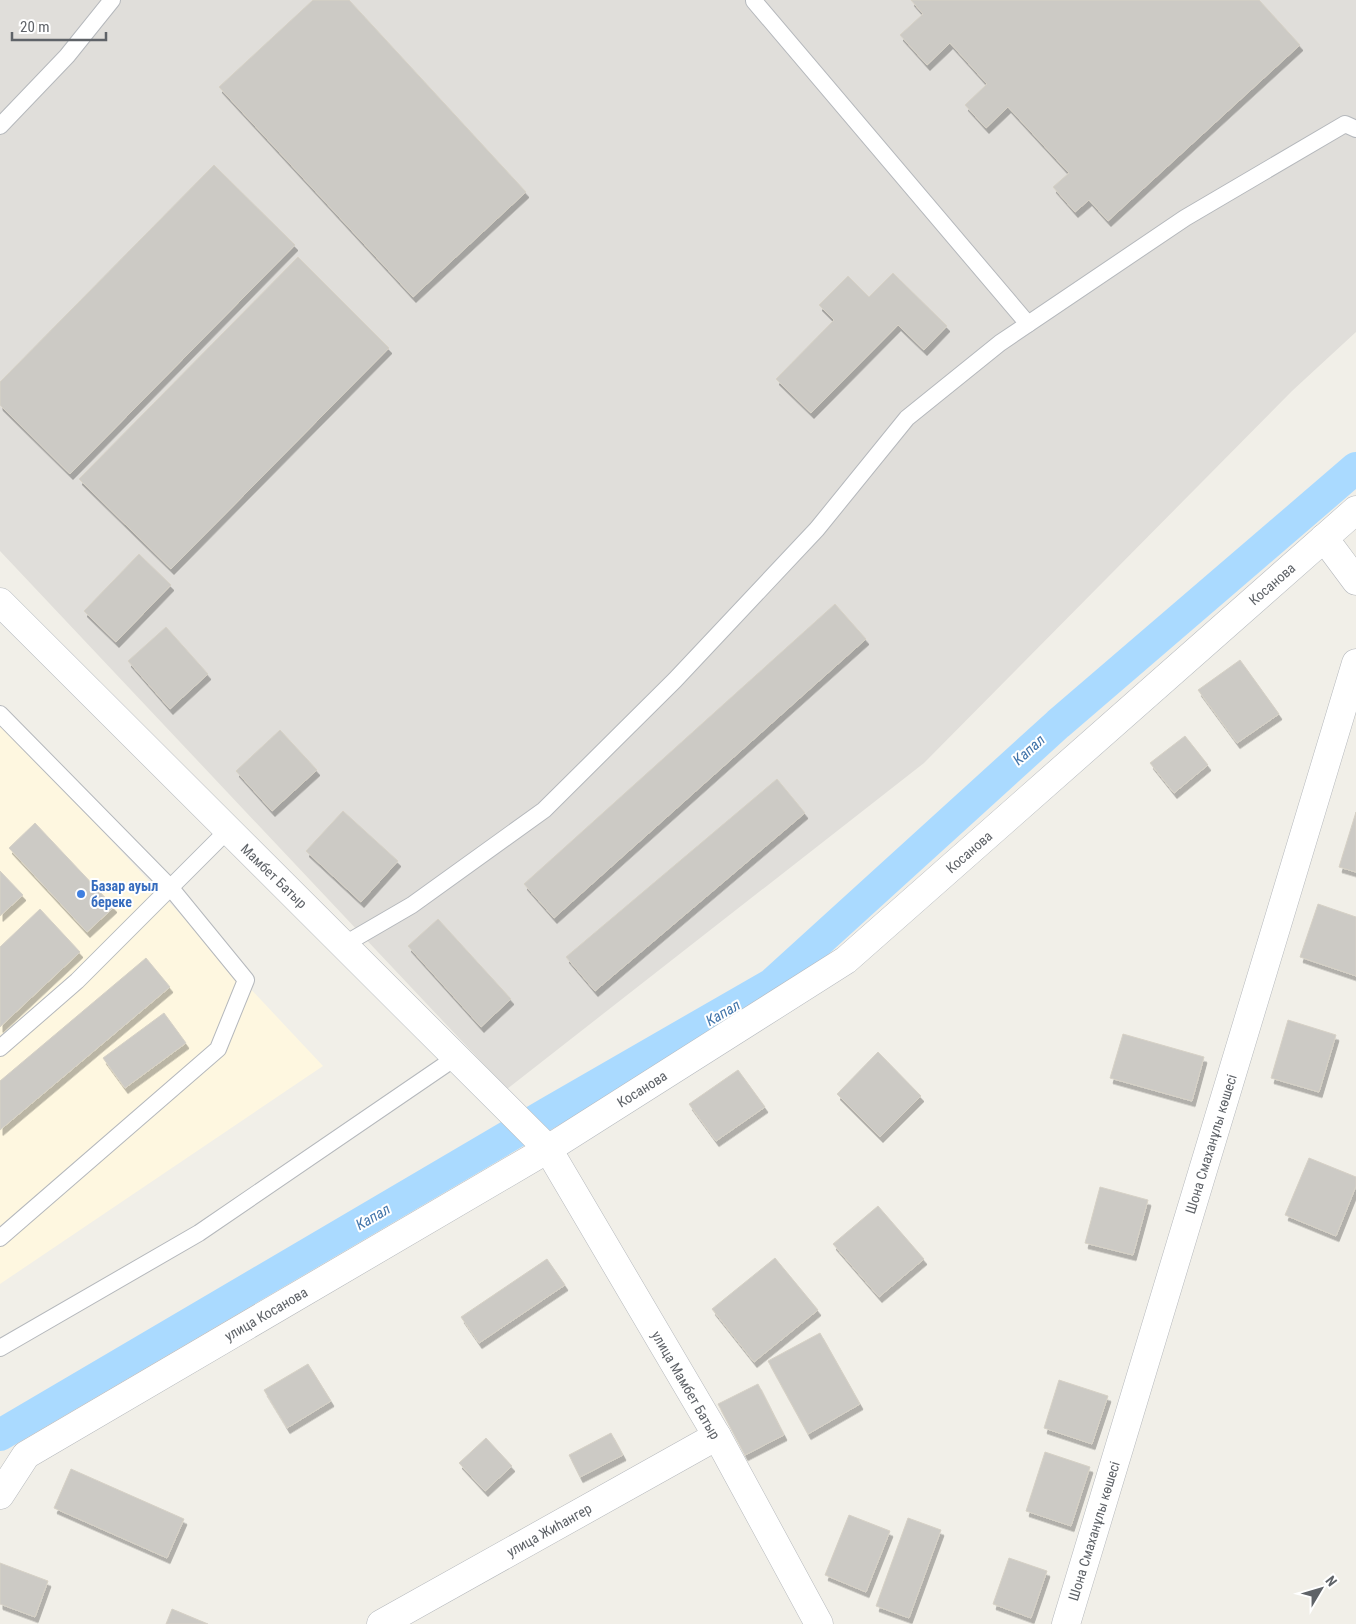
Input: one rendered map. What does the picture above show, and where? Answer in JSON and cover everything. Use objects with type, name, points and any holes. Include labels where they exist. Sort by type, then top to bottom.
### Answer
[{"type":"street","name":"Косанова","points":[[548,1149],[846,960],[1356,510]]},
{"type":"street","points":[[1324,538],[1356,581]]},
{"type":"street","name":"Мамбет Батыр","points":[[0,602],[227,830],[345,944],[455,1058],[548,1149]]},
{"type":"street","name":"Шона Смаханұлы көшесі","points":[[1066,1624],[1356,663]]},
{"type":"street","name":"улица Мамбет Батыр","points":[[548,1149],[717,1436],[819,1624]]},
{"type":"street","name":"улица Косанова","points":[[0,1495],[26,1455],[548,1149]]},
{"type":"street","name":"улица Жиhангер","points":[[381,1624],[717,1436]]},
{"type":"street","points":[[0,1469],[26,1455]]},
{"type":"lane","points":[[0,126],[67,56],[112,0]]},
{"type":"lane","points":[[754,1],[1028,324]]},
{"type":"lane","points":[[345,944],[412,905],[544,810],[675,680],[817,529],[907,418],[1000,343],[1185,218],[1345,124],[1356,129]]},
{"type":"lane","points":[[0,714],[170,887],[246,980],[218,1049],[0,1238]]},
{"type":"lane","points":[[0,1048],[77,981],[227,830]]},
{"type":"lane","points":[[0,1348],[199,1233],[455,1058]]},
{"type":"shaded area","points":[[0,0],[1356,0],[1356,332],[1292,391],[924,763],[507,1089],[0,551]]},
{"type":"shaded area","name":"Базар ауыл береке","points":[[0,722],[323,1066],[0,1284]]},
{"type":"building","points":[[313,0],[349,0],[526,192],[413,297],[219,87]]},
{"type":"building","points":[[911,0],[1259,0],[1300,45],[1108,221],[1089,200],[1075,212],[1053,187],[1069,173],[1008,107],[986,128],[965,105],[987,84],[950,43],[927,65],[900,35],[923,14]]},
{"type":"building","points":[[214,165],[295,245],[70,474],[0,405],[0,382]]},
{"type":"building","points":[[298,257],[389,348],[171,569],[79,479]]},
{"type":"building","points":[[893,273],[947,326],[924,350],[898,325],[811,413],[776,379],[834,320],[819,305],[848,276],[869,297]]},
{"type":"building","points":[[139,554],[171,585],[116,642],[84,611]]},
{"type":"building","points":[[835,604],[866,639],[554,918],[524,884]]},
{"type":"building","points":[[166,627],[208,674],[170,709],[128,661]]},
{"type":"building","points":[[1240,660],[1279,714],[1237,743],[1198,690]]},
{"type":"building","points":[[280,730],[317,770],[272,811],[236,771]]},
{"type":"building","points":[[1185,736],[1208,765],[1174,793],[1150,763]]},
{"type":"building","points":[[777,779],[805,813],[595,991],[566,957]]},
{"type":"building","points":[[343,811],[398,861],[361,902],[306,851]]},
{"type":"building","points":[[1356,812],[1356,872],[1339,867]]},
{"type":"building","points":[[35,823],[114,907],[87,932],[9,848]]},
{"type":"building","points":[[0,871],[23,895],[0,916]]},
{"type":"building","points":[[1318,904],[1356,917],[1356,976],[1300,957]]},
{"type":"building","points":[[40,909],[80,952],[0,1027],[0,947]]},
{"type":"building","points":[[438,919],[511,999],[481,1027],[408,946]]},
{"type":"building","points":[[146,958],[170,987],[0,1130],[0,1081]]},
{"type":"building","points":[[164,1013],[186,1043],[125,1088],[103,1058]]},
{"type":"building","points":[[1288,1020],[1336,1035],[1319,1092],[1271,1078]]},
{"type":"building","points":[[1123,1034],[1204,1057],[1192,1101],[1110,1078]]},
{"type":"building","points":[[878,1052],[921,1096],[880,1137],[837,1094]]},
{"type":"building","points":[[738,1070],[765,1107],[716,1141],[689,1104]]},
{"type":"building","points":[[1309,1158],[1356,1177],[1356,1186],[1336,1236],[1285,1215]]},
{"type":"building","points":[[1100,1187],[1148,1200],[1133,1255],[1085,1243]]},
{"type":"building","points":[[878,1206],[924,1259],[879,1297],[833,1244]]},
{"type":"building","points":[[775,1258],[818,1310],[754,1362],[712,1309]]},
{"type":"building","points":[[547,1259],[565,1285],[479,1343],[461,1317]]},
{"type":"building","points":[[820,1333],[860,1404],[808,1434],[768,1361]]},
{"type":"building","points":[[308,1364],[331,1401],[287,1428],[264,1390]]},
{"type":"building","points":[[1059,1380],[1108,1396],[1092,1444],[1044,1428]]},
{"type":"building","points":[[758,1384],[784,1435],[745,1455],[718,1404]]},
{"type":"building","points":[[611,1433],[623,1455],[580,1477],[569,1455]]},
{"type":"building","points":[[486,1438],[512,1466],[485,1491],[459,1463]]},
{"type":"building","points":[[1045,1452],[1090,1467],[1071,1526],[1026,1511]]},
{"type":"building","points":[[71,1469],[184,1519],[167,1558],[54,1508]]},
{"type":"building","points":[[849,1515],[890,1531],[866,1592],[825,1575]]},
{"type":"building","points":[[908,1518],[941,1530],[909,1618],[876,1606]]},
{"type":"building","points":[[1009,1558],[1047,1571],[1031,1618],[993,1604]]},
{"type":"building","points":[[0,1563],[48,1581],[35,1617],[0,1604]]},
{"type":"building","points":[[172,1609],[208,1624],[166,1624]]},
{"type":"waterway","name":"Капал","points":[[0,1435],[548,1113],[772,984],[1058,724],[1356,468]]},
{"type":"place","name":"Базар ауыл береке","points":[[81,894]]}]
